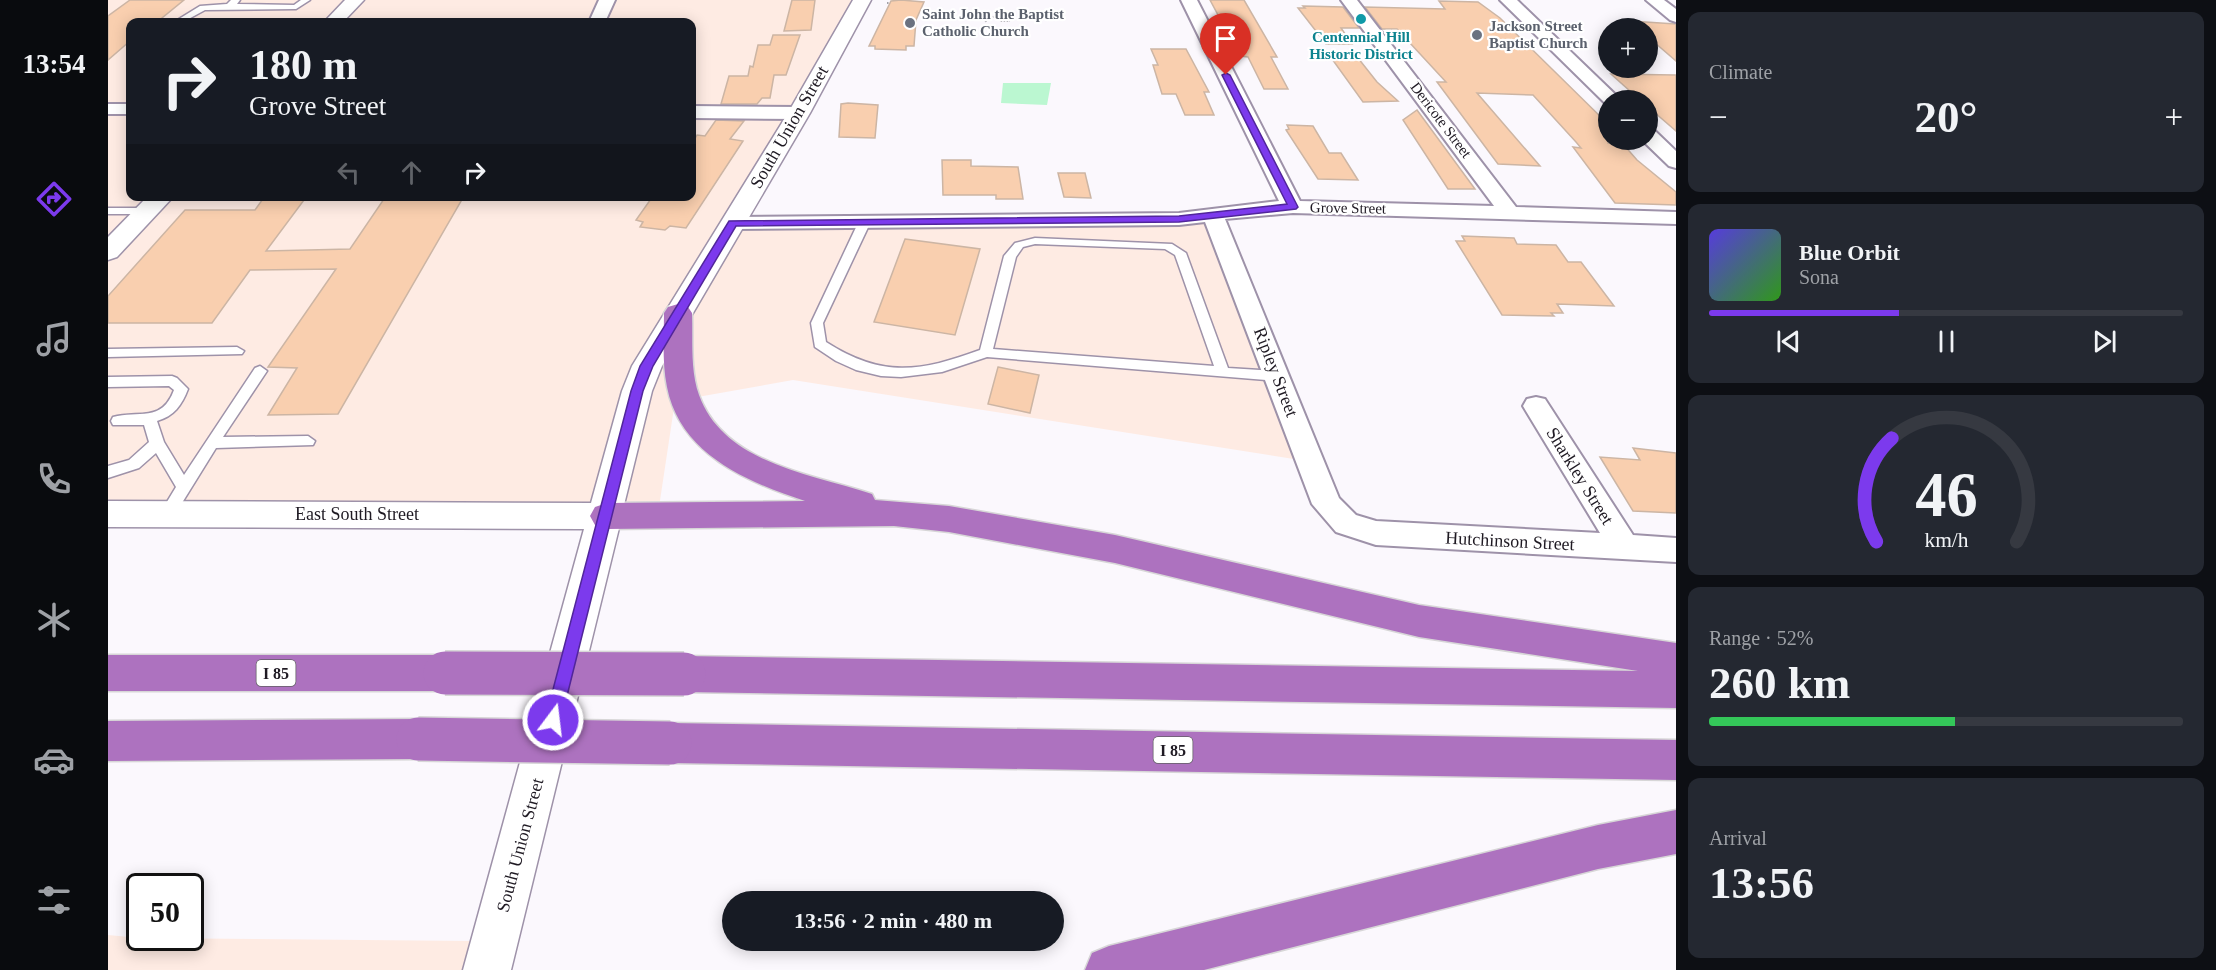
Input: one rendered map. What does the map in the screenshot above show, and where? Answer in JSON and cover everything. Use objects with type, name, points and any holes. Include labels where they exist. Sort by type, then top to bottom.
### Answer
[{"type":"highway","points":[[678,313],[680,378],[684,394],[696,420],[715,443],[738,460],[774,479],[894,513],[1011,529],[1090,544],[1419,621],[1676,660]]},
{"type":"highway","points":[[607,516],[894,513]]},
{"type":"highway","name":"I 85","points":[[108,673],[684,674],[1676,690]]},
{"type":"highway","name":"I 85","points":[[108,741],[418,740],[670,743],[1676,760]]},
{"type":"highway","points":[[1109,970],[1598,847],[1676,832]]},
{"type":"main road","points":[[337,18],[355,0]]},
{"type":"main road","name":"South Union Street","points":[[487,970],[646,366],[799,113],[880,2]]},
{"type":"main road","points":[[108,252],[155,204]]},
{"type":"main road","name":"East South Street","points":[[108,514],[607,516]]},
{"type":"street","points":[[599,18],[608,0]]},
{"type":"street","points":[[1189,0],[1293,207]]},
{"type":"street","name":"Dericote Street","points":[[1349,0],[1510,213]]},
{"type":"street","points":[[1508,0],[1602,90]]},
{"type":"street","points":[[1654,0],[1676,17]]},
{"type":"street","points":[[108,110],[126,109]]},
{"type":"street","points":[[696,114],[799,113]]},
{"type":"street","points":[[1658,145],[1676,162]]},
{"type":"street","name":"Grove Street","points":[[733,223],[1179,219],[1293,207],[1676,218]]},
{"type":"street","name":"Ripley Street","points":[[1212,215],[1226,244],[1327,504],[1346,524]]},
{"type":"street","name":"Sharkley Street","points":[[1536,406],[1624,547]]},
{"type":"street","name":"Hutchinson Street","points":[[1346,524],[1376,533],[1676,550]]},
{"type":"lane","points":[[185,18],[202,8],[232,3],[296,7],[306,0]]},
{"type":"lane","points":[[108,211],[155,204]]},
{"type":"lane","points":[[865,221],[817,323],[820,344],[841,360],[892,374],[924,372],[986,353],[1277,376]]},
{"type":"lane","points":[[986,353],[1004,275],[1010,256],[1019,245],[1035,242],[1148,243],[1168,246],[1180,253],[1223,372]]},
{"type":"lane","points":[[108,353],[237,351]]},
{"type":"lane","points":[[166,515],[260,371]]},
{"type":"lane","points":[[108,382],[172,381],[180,389],[174,406],[150,421],[118,421]]},
{"type":"lane","points":[[150,421],[158,443],[184,487]]},
{"type":"lane","points":[[212,443],[308,441]]},
{"type":"lane","points":[[108,472],[134,464],[158,443]]},
{"type":"path","points":[[986,22],[985,18],[988,16],[999,16],[999,20],[1010,21]]},
{"type":"path","points":[[934,18],[939,19]]},
{"type":"path","points":[[931,30],[939,30]]},
{"type":"shaded area","points":[[108,0],[872,0],[749,218],[1210,224],[1300,460],[793,380],[675,401],[656,527],[108,522]]},
{"type":"shaded area","points":[[108,935],[126,937],[126,951],[204,951],[204,939],[473,941],[465,970],[108,970]]},
{"type":"green space","points":[[1003,83],[1051,83],[1047,105],[1001,103]]},
{"type":"building","points":[[130,0],[184,0],[162,18],[126,18],[126,44],[108,60],[108,16]]},
{"type":"building","points":[[792,0],[815,0],[811,30],[784,31]]},
{"type":"building","points":[[1210,0],[1244,0],[1277,57],[1271,57],[1288,89],[1264,89],[1248,57],[1240,56]]},
{"type":"building","points":[[891,1],[924,2],[916,20],[914,46],[906,46],[906,50],[875,49],[875,46],[869,46]]},
{"type":"building","points":[[1439,1],[1478,2],[1500,18],[1598,114],[1598,150],[1628,150],[1676,192],[1676,205],[1615,203],[1573,147],[1581,148],[1533,95],[1477,93],[1540,166],[1498,164],[1437,82],[1446,82],[1397,29],[1382,29],[1365,7],[1445,9]]},
{"type":"building","points":[[1303,6],[1343,7],[1359,28],[1341,28],[1352,44],[1326,44],[1298,8],[1305,8]]},
{"type":"building","points":[[1658,23],[1676,24],[1676,61],[1658,45]]},
{"type":"building","points":[[773,35],[800,35],[786,75],[774,75],[770,98],[762,98],[757,104],[721,104],[729,76],[748,76],[750,66],[753,67],[758,45],[770,45]]},
{"type":"building","points":[[1151,49],[1186,49],[1209,92],[1204,92],[1214,115],[1185,115],[1176,94],[1162,94],[1153,65],[1158,65]]},
{"type":"building","points":[[1358,58],[1377,82],[1398,101],[1363,102],[1332,59]]},
{"type":"building","points":[[1658,75],[1676,75],[1676,131],[1658,115],[1658,90],[1629,90],[1615,78],[1658,78]]},
{"type":"building","points":[[841,104],[878,105],[875,138],[839,137]]},
{"type":"building","points":[[1417,110],[1475,189],[1448,189],[1403,120]]},
{"type":"building","points":[[716,120],[744,121],[730,139],[743,141],[686,228],[670,226],[665,230],[640,227],[643,222],[636,220],[649,201],[696,201],[696,137],[705,136]]},
{"type":"building","points":[[1287,125],[1313,126],[1329,153],[1341,153],[1358,180],[1318,179],[1286,130],[1289,129]]},
{"type":"building","points":[[942,160],[971,160],[971,166],[1018,167],[1023,199],[996,199],[996,195],[943,195]]},
{"type":"building","points":[[1058,173],[1085,173],[1091,198],[1064,197]]},
{"type":"building","points":[[261,201],[303,201],[266,251],[350,249],[383,201],[461,201],[338,414],[268,415],[297,368],[268,367],[336,269],[250,270],[212,323],[108,323],[108,296],[185,210],[255,210]]},
{"type":"building","points":[[1462,236],[1514,238],[1517,244],[1556,245],[1568,262],[1581,262],[1614,306],[1557,304],[1563,313],[1551,313],[1554,316],[1502,315],[1456,241],[1465,241]]},
{"type":"building","points":[[905,239],[980,249],[955,335],[874,322]]},
{"type":"building","points":[[998,367],[1039,375],[1030,413],[988,404]]},
{"type":"building","points":[[1633,448],[1676,453],[1676,513],[1633,511],[1600,457],[1640,460]]},
{"type":"place","name":"Centennial Hill Historic District","points":[[1361,19]]},
{"type":"place","name":"Saint John the Baptist Catholic Church","points":[[910,23]]},
{"type":"place","name":"Jackson Street Baptist Church","points":[[1477,35]]},
{"type":"route","points":[[553,720],[607,516],[637,391],[646,366],[733,223],[1179,219],[1270,207],[1293,207],[1226,75]]}]
